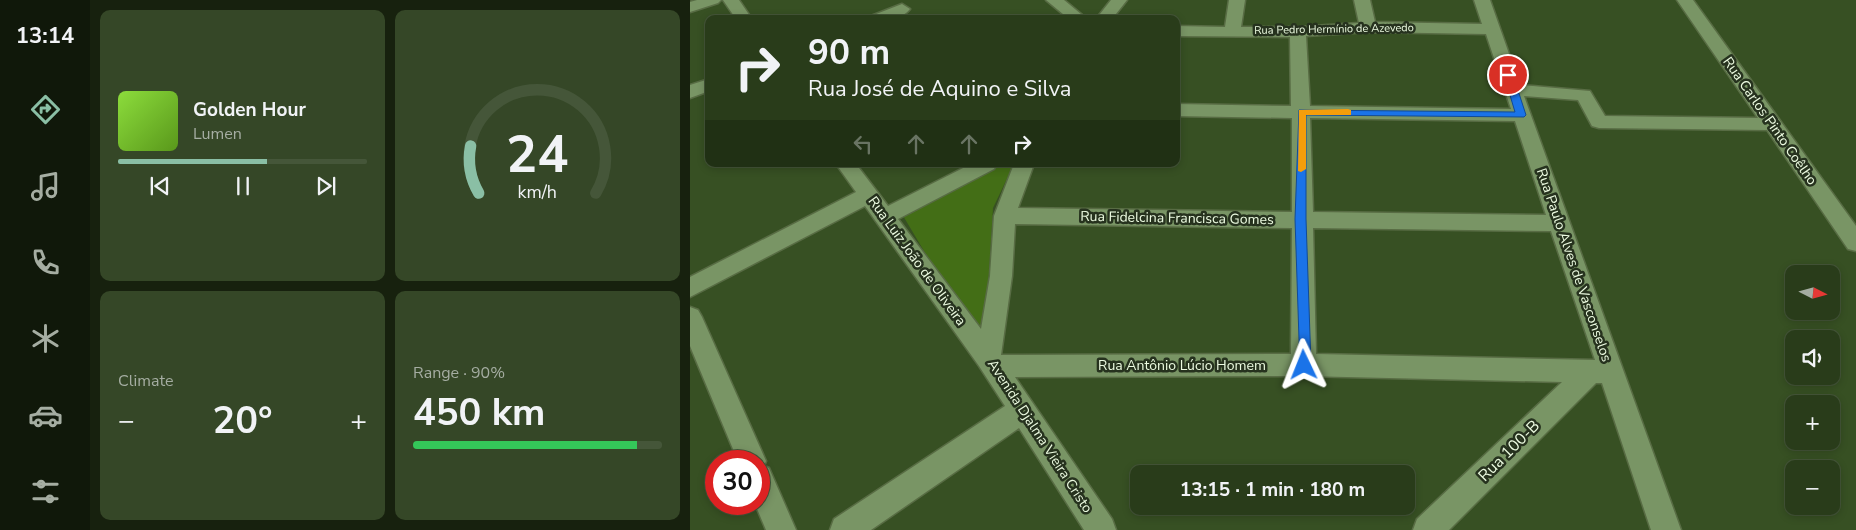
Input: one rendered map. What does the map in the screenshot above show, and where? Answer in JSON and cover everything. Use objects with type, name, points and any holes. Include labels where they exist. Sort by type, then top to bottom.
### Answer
[{"type":"street","points":[[690,7],[713,0]]},
{"type":"street","points":[[731,0],[741,15]]},
{"type":"street","points":[[1054,0],[1074,15]]},
{"type":"street","points":[[1107,15],[1119,0]]},
{"type":"street","points":[[1233,30],[1237,0]]},
{"type":"street","points":[[1362,0],[1368,27]]},
{"type":"street","name":"Rua Paulo Alves de Vasconselos","points":[[1482,0],[1559,222],[1601,372],[1666,530]]},
{"type":"street","name":"Rua Carlos Pinto Coêlho","points":[[1685,0],[1856,243]]},
{"type":"street","points":[[887,15],[903,9]]},
{"type":"street","name":"Rua Pedro Hermínio de Azevedo","points":[[1180,30],[1298,32],[1368,27],[1492,29]]},
{"type":"street","points":[[1298,32],[1302,112],[1301,219],[1304,365]]},
{"type":"street","points":[[690,92],[705,86]]},
{"type":"street","points":[[1514,90],[1584,95],[1599,122],[1772,124]]},
{"type":"street","points":[[1180,110],[1521,115]]},
{"type":"street","name":"Rua Luiz João de Oliveira","points":[[848,167],[990,362]]},
{"type":"street","points":[[884,217],[980,167]]},
{"type":"street","name":"Avenida Djalma Vieira Cristo","points":[[1023,167],[1005,216],[1001,276],[990,362],[1101,530]]},
{"type":"street","points":[[690,288],[868,195]]},
{"type":"street","name":"Rua Fidelcina Francisca Gomes","points":[[1005,216],[1559,222]]},
{"type":"street","points":[[690,317],[698,357],[746,450]]},
{"type":"street","name":"Rua Antônio Lúcio Homem","points":[[990,362],[1304,365],[1601,372]]},
{"type":"street","name":"Rua 100-B","points":[[1439,525],[1601,372]]},
{"type":"street","points":[[845,530],[1022,410]]},
{"type":"street","points":[[770,504],[781,530]]},
{"type":"green space","points":[[987,167],[1013,167],[993,208],[984,352],[902,214]]},
{"type":"slow traffic","points":[[1301,169],[1302,112],[1348,112]]},
{"type":"route","points":[[1304,365],[1301,219],[1302,112],[1521,115],[1508,75]]}]
